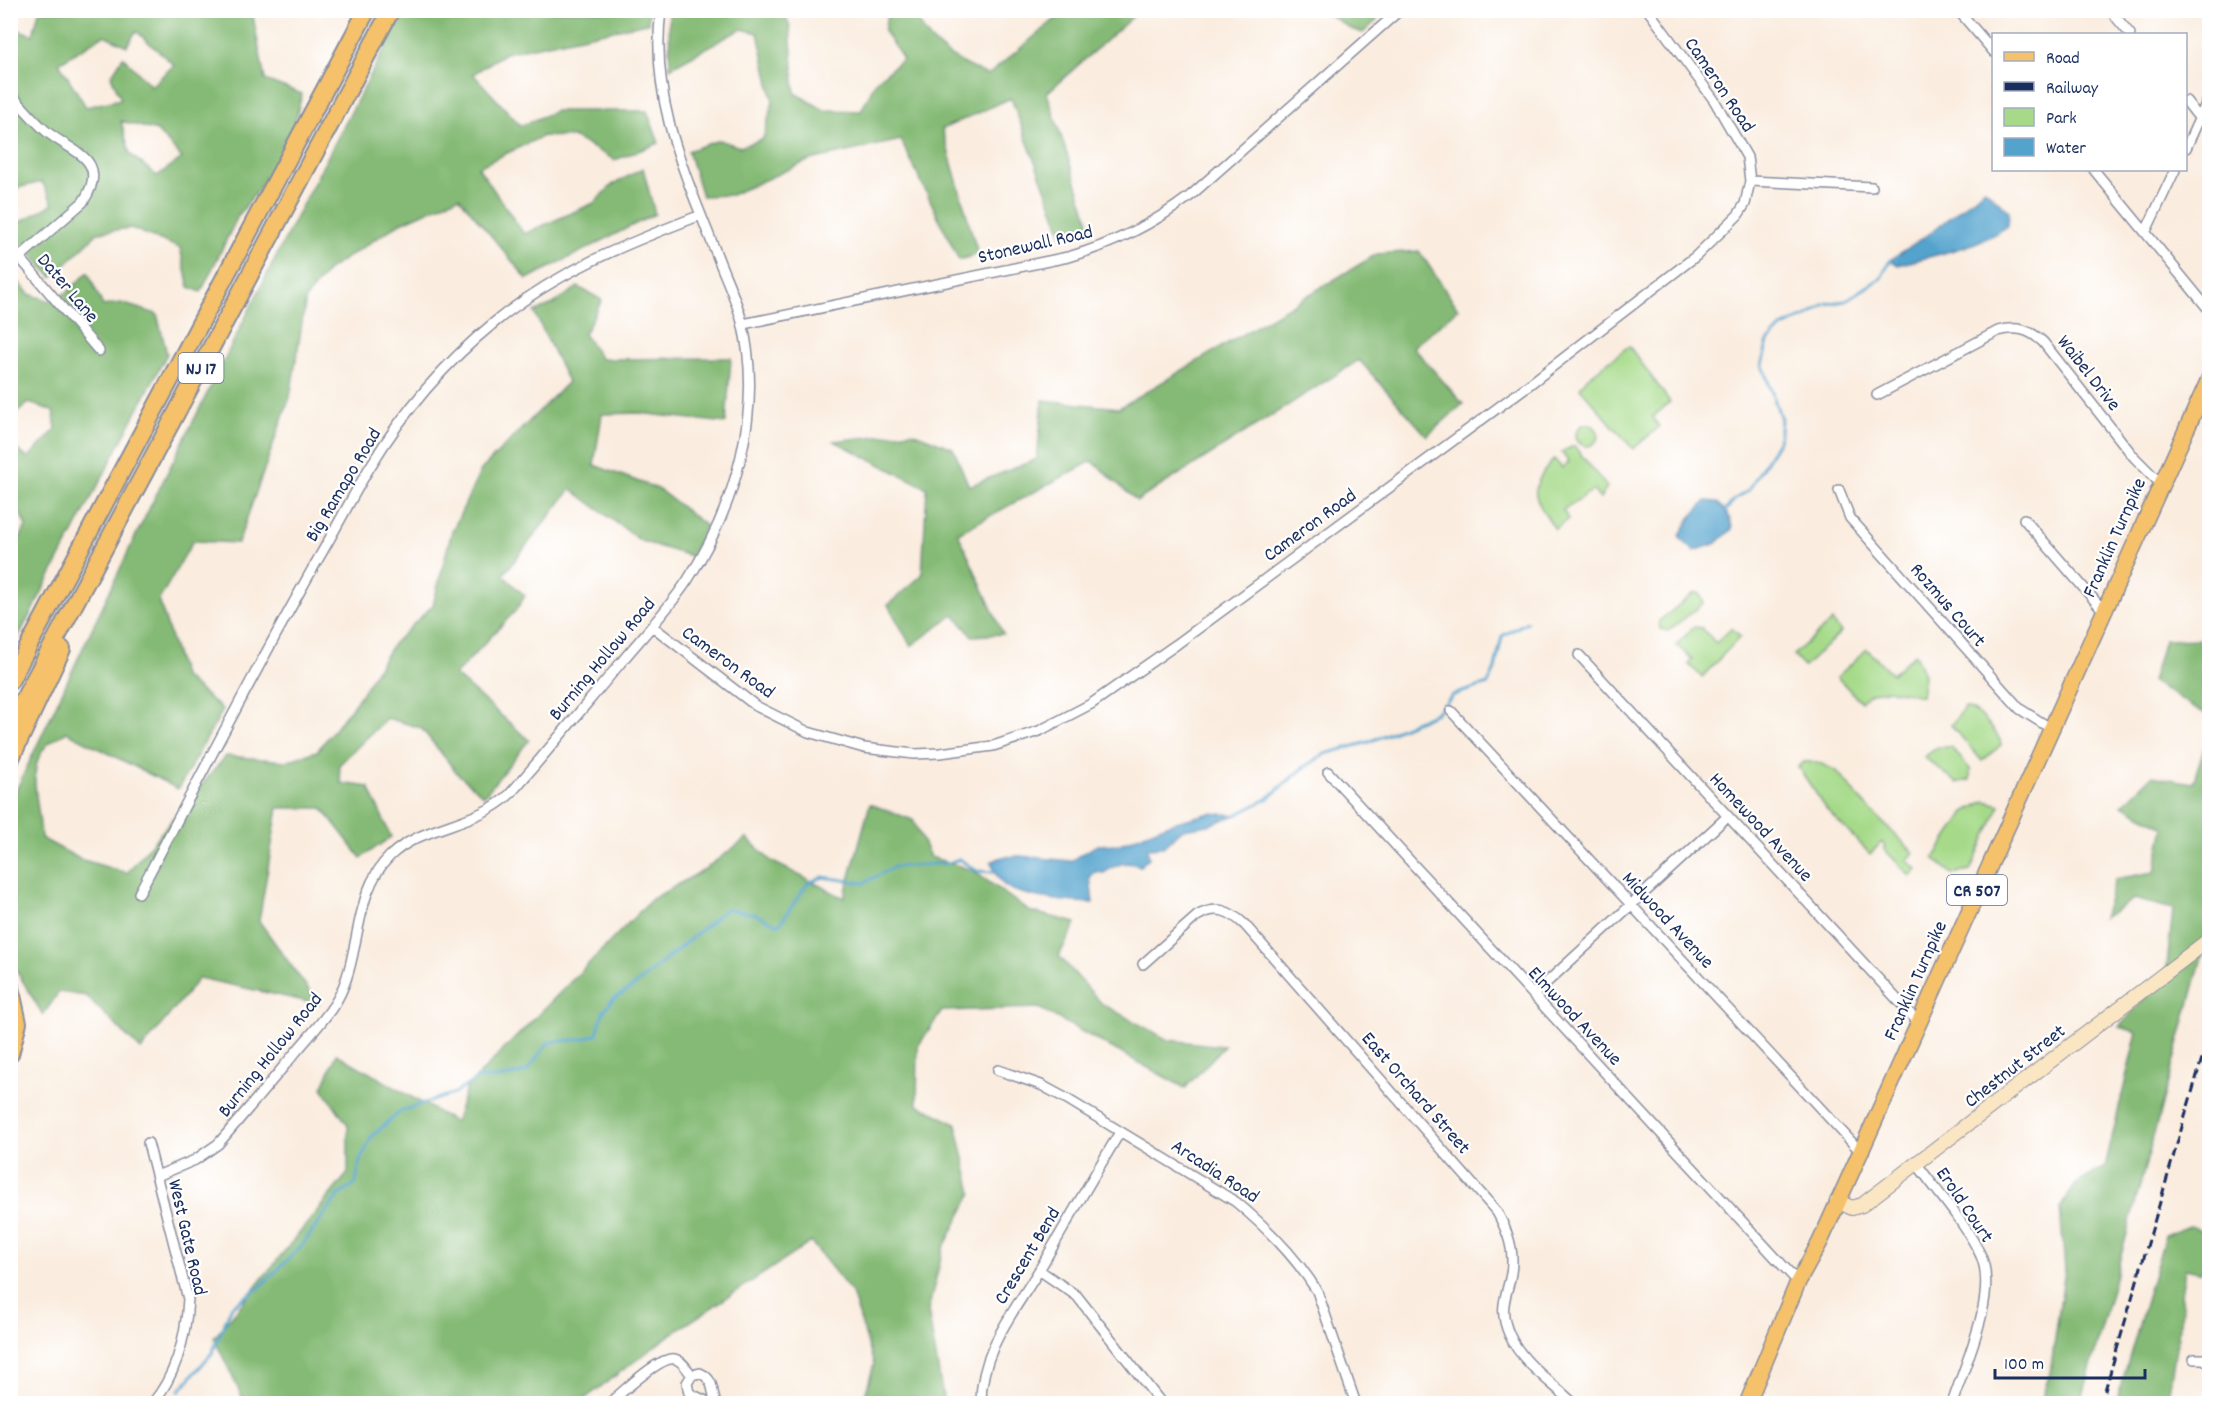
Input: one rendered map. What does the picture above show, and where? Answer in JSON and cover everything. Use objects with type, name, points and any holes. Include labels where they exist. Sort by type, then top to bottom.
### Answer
[{"type":"highway","name":"NJ 17","points":[[10,681],[367,10]]},
{"type":"highway","name":"NJ 17","points":[[10,725],[392,10]]},
{"type":"highway","points":[[10,760],[47,684],[103,551]]},
{"type":"highway","points":[[10,986],[18,1023],[10,1054]]},
{"type":"main road","name":"Franklin Turnpike","points":[[1747,1404],[1798,1282],[1820,1242],[2160,483],[2210,377]]},
{"type":"street","name":"Burning Hollow Road","points":[[157,1176],[195,1160],[218,1144],[330,1010],[351,969],[368,891],[373,878],[390,856],[416,839],[477,817],[499,805],[652,626],[702,557],[716,530],[735,477],[742,447],[749,392],[743,324],[702,215],[675,153],[667,120],[660,62],[661,10]]},
{"type":"street","name":"Stonewall Road","points":[[743,324],[1068,257],[1118,240],[1164,215],[1190,196],[1400,10]]},
{"type":"street","name":"Cameron Road","points":[[652,626],[756,706],[782,720],[829,739],[885,751],[940,753],[993,746],[1039,731],[1091,704],[1185,638],[1665,280],[1696,256],[1738,215],[1745,204],[1750,181],[1747,157],[1732,128],[1648,10]]},
{"type":"street","points":[[1958,10],[1992,50]]},
{"type":"street","points":[[2110,10],[2129,33]]},
{"type":"street","points":[[10,93],[48,132],[79,151],[90,166],[92,176],[89,194],[83,202],[20,257]]},
{"type":"street","points":[[2187,146],[2210,95]]},
{"type":"street","points":[[2187,102],[2200,118]]},
{"type":"street","points":[[2095,171],[2210,311]]},
{"type":"street","points":[[2146,231],[2175,171]]},
{"type":"street","points":[[1750,181],[1872,187]]},
{"type":"street","name":"Big Ramapo Road","points":[[140,893],[288,611],[370,466],[426,390],[462,350],[496,321],[569,271],[631,241],[702,215]]},
{"type":"street","name":"Dater Lane","points":[[10,246],[99,351]]},
{"type":"street","name":"Waibel Drive","points":[[1877,395],[1998,331],[2017,328],[2026,330],[2043,342],[2134,457],[2160,483]]},
{"type":"street","name":"Rozmus Court","points":[[1839,490],[1850,518],[1992,679],[2020,709],[2050,728]]},
{"type":"street","points":[[2024,519],[2103,610]]},
{"type":"street","name":"Homewood Avenue","points":[[1579,655],[1918,1022]]},
{"type":"street","name":"Midwood Avenue","points":[[1451,711],[1860,1151]]},
{"type":"street","name":"Elmwood Avenue","points":[[1328,772],[1798,1282]]},
{"type":"street","points":[[1533,995],[1728,816]]},
{"type":"street","name":"East Orchard Street","points":[[1143,964],[1197,916],[1208,910],[1228,910],[1245,925],[1497,1212],[1512,1250],[1513,1262],[1502,1306],[1511,1338],[1521,1353],[1574,1404]]},
{"type":"street","name":"Chestnut Street","points":[[1837,1202],[1852,1208],[1862,1205],[2210,939]]},
{"type":"street","name":"Arcadia Road","points":[[998,1070],[1041,1085],[1120,1131],[1236,1202],[1262,1225],[1307,1275],[1317,1291],[1356,1404]]},
{"type":"street","name":"Crescent Bend","points":[[981,1404],[983,1373],[1000,1330],[1039,1270],[1120,1131]]},
{"type":"street","name":"West Gate Road","points":[[148,1143],[188,1299],[186,1322],[177,1360],[168,1381],[152,1404]]},
{"type":"street","name":"Erold Court","points":[[1917,1164],[1975,1244],[1985,1270],[1983,1307],[1952,1404]]},
{"type":"street","points":[[1039,1270],[1077,1296],[1162,1404]]},
{"type":"street","points":[[608,1404],[654,1365],[666,1359],[675,1359],[683,1364],[692,1376]]},
{"type":"street","points":[[2194,1359],[2204,1359],[2210,1364]]},
{"type":"street","points":[[700,1373],[708,1377],[713,1384],[714,1404],[689,1393],[687,1383],[692,1376],[700,1373]]},
{"type":"green space","points":[[39,11],[252,11],[265,80],[302,94],[293,130],[267,178],[238,216],[201,292],[189,287],[180,248],[131,228],[99,232],[52,277],[16,239],[15,225],[53,204],[42,182],[17,188],[11,210],[11,27],[33,35]],"holes":[[[136,31],[174,65],[151,86],[123,57],[111,76],[121,99],[86,107],[59,63],[104,35],[127,46]],[[121,121],[157,131],[182,158],[157,176],[130,154]]]},
{"type":"green space","points":[[404,11],[649,11],[648,23],[505,53],[473,74],[521,126],[555,111],[647,111],[659,143],[615,160],[573,137],[543,136],[478,167],[524,234],[594,203],[612,185],[643,168],[655,214],[527,279],[459,197],[397,225],[328,270],[306,298],[290,397],[238,543],[193,541],[159,600],[183,676],[223,710],[178,789],[67,732],[51,741],[40,754],[36,765],[35,789],[41,838],[80,859],[127,873],[226,756],[287,761],[317,751],[356,702],[393,644],[433,605],[451,534],[481,470],[568,382],[534,312],[553,304],[578,287],[602,300],[584,334],[601,359],[731,358],[726,423],[639,413],[602,414],[594,465],[658,489],[706,526],[691,556],[641,541],[571,489],[503,575],[525,596],[516,610],[455,675],[529,740],[484,796],[458,774],[421,728],[387,718],[339,765],[341,783],[369,787],[391,837],[361,858],[322,808],[278,808],[259,921],[319,1004],[199,978],[141,1050],[86,996],[59,992],[43,1015],[13,965],[11,958],[10,803],[136,535],[297,215]]},
{"type":"green space","points":[[669,11],[784,11],[790,27],[795,93],[824,110],[861,111],[876,81],[903,59],[884,31],[888,11],[915,11],[926,34],[943,51],[988,75],[1065,11],[1139,11],[1047,93],[1092,231],[1063,236],[1011,98],[942,129],[978,254],[959,260],[901,140],[810,160],[731,195],[702,196],[688,151],[719,140],[740,147],[763,139],[773,101],[758,33],[741,29],[670,68]]},
{"type":"green space","points":[[1324,11],[1372,11],[1377,20],[1363,33],[1351,29]]},
{"type":"green space","points":[[1419,251],[1458,309],[1413,347],[1463,404],[1427,436],[1359,360],[1137,501],[1092,461],[958,533],[1003,634],[972,636],[954,615],[911,646],[888,605],[922,575],[927,488],[834,441],[912,432],[953,448],[969,486],[1037,459],[1043,400],[1119,408],[1377,254]]},
{"type":"green space","points":[[88,272],[103,306],[121,303],[157,314],[167,354],[11,651],[11,556],[26,526],[11,495],[11,445],[28,458],[56,429],[53,411],[29,403],[11,418],[11,273],[29,294],[50,301],[68,292]]},
{"type":"green space","points":[[1629,346],[1670,402],[1653,417],[1659,427],[1633,449],[1580,388],[1587,378]]},
{"type":"green space","points":[[1583,424],[1591,424],[1598,431],[1598,439],[1591,446],[1583,446],[1576,439],[1576,431]]},
{"type":"green space","points":[[1574,446],[1607,487],[1600,499],[1593,490],[1563,510],[1568,519],[1555,529],[1538,501],[1536,487],[1539,479],[1554,459],[1562,468],[1569,462],[1561,452]]},
{"type":"green space","points":[[1694,593],[1699,593],[1704,603],[1668,631],[1660,629],[1659,621]]},
{"type":"green space","points":[[1832,621],[1841,632],[1804,667],[1793,655]]},
{"type":"green space","points":[[1694,627],[1702,628],[1716,643],[1732,628],[1740,637],[1702,677],[1688,664],[1692,659],[1676,645]]},
{"type":"green space","points":[[2210,639],[2209,716],[2152,682],[2164,640]]},
{"type":"green space","points":[[1867,649],[1892,674],[1915,654],[1924,675],[1921,696],[1889,690],[1873,693],[1861,702],[1837,677]]},
{"type":"green space","points":[[1965,707],[1981,715],[2000,740],[2001,745],[1982,761],[1951,725]]},
{"type":"green space","points":[[2209,732],[2209,931],[2081,1403],[2040,1404],[2050,1373],[2065,1270],[2060,1208],[2076,1184],[2105,1167],[2137,1032],[2119,1027],[2166,975],[2173,909],[2134,899],[2103,918],[2115,879],[2155,872],[2164,827],[2122,805],[2152,776],[2193,783]]},
{"type":"green space","points":[[1938,747],[1951,747],[1970,769],[1970,780],[1957,783],[1924,757]]},
{"type":"green space","points":[[1803,762],[1817,762],[1837,771],[1867,807],[1914,853],[1907,860],[1917,869],[1910,876],[1884,849],[1886,847],[1882,842],[1870,854],[1828,811],[1798,767]]},
{"type":"green space","points":[[1985,801],[2000,805],[1970,871],[1952,874],[1934,858],[1965,812]]},
{"type":"green space","points":[[870,804],[913,820],[930,857],[972,870],[1029,911],[1076,923],[1059,956],[1102,1004],[1168,1040],[1224,1046],[1185,1088],[1039,1008],[942,1011],[918,1046],[917,1104],[956,1124],[972,1193],[943,1249],[928,1311],[944,1403],[863,1403],[874,1364],[852,1293],[811,1242],[670,1335],[579,1403],[245,1403],[214,1338],[348,1173],[348,1125],[322,1088],[337,1054],[455,1122],[467,1087],[652,899],[702,871],[747,838],[771,861],[844,898]]},
{"type":"green space","points":[[2189,1226],[2209,1233],[2209,1277],[2205,1273],[2185,1269],[2181,1294],[2183,1305],[2167,1403],[2116,1403],[2165,1236]]},
{"type":"water","points":[[1985,189],[2009,211],[2008,226],[1983,240],[1955,250],[1898,265],[1890,260],[1929,234]]},
{"type":"water","points":[[1706,501],[1717,502],[1720,505],[1729,517],[1732,529],[1717,543],[1694,551],[1679,537],[1690,518]]},
{"type":"water","points":[[1210,813],[1236,815],[1209,825],[1183,829],[1163,847],[1147,848],[1149,858],[1140,866],[1126,863],[1117,865],[1104,873],[1095,872],[1090,877],[1093,903],[1047,899],[1012,890],[1000,881],[991,862],[1002,857],[1020,856],[1071,861],[1097,845],[1120,844],[1169,824]]},
{"type":"waterway","points":[[1725,511],[1735,499],[1748,491],[1779,440],[1781,419],[1762,364],[1768,341],[1782,327],[1808,316],[1825,304],[1845,301],[1881,278],[1890,260]]},
{"type":"waterway","points":[[1236,815],[1267,799],[1303,768],[1325,754],[1369,742],[1436,713],[1453,695],[1488,684],[1495,669],[1502,636],[1527,622]]},
{"type":"waterway","points":[[179,1391],[212,1353],[232,1306],[260,1287],[303,1244],[338,1196],[356,1183],[360,1161],[372,1136],[401,1111],[455,1093],[479,1078],[500,1078],[526,1072],[549,1042],[583,1039],[597,1034],[603,1012],[613,999],[633,987],[726,909],[755,914],[779,925],[808,883],[823,877],[864,883],[894,867],[949,863],[959,859],[977,871],[994,872]]},
{"type":"railway","points":[[2101,1404],[2210,1031]]}]
